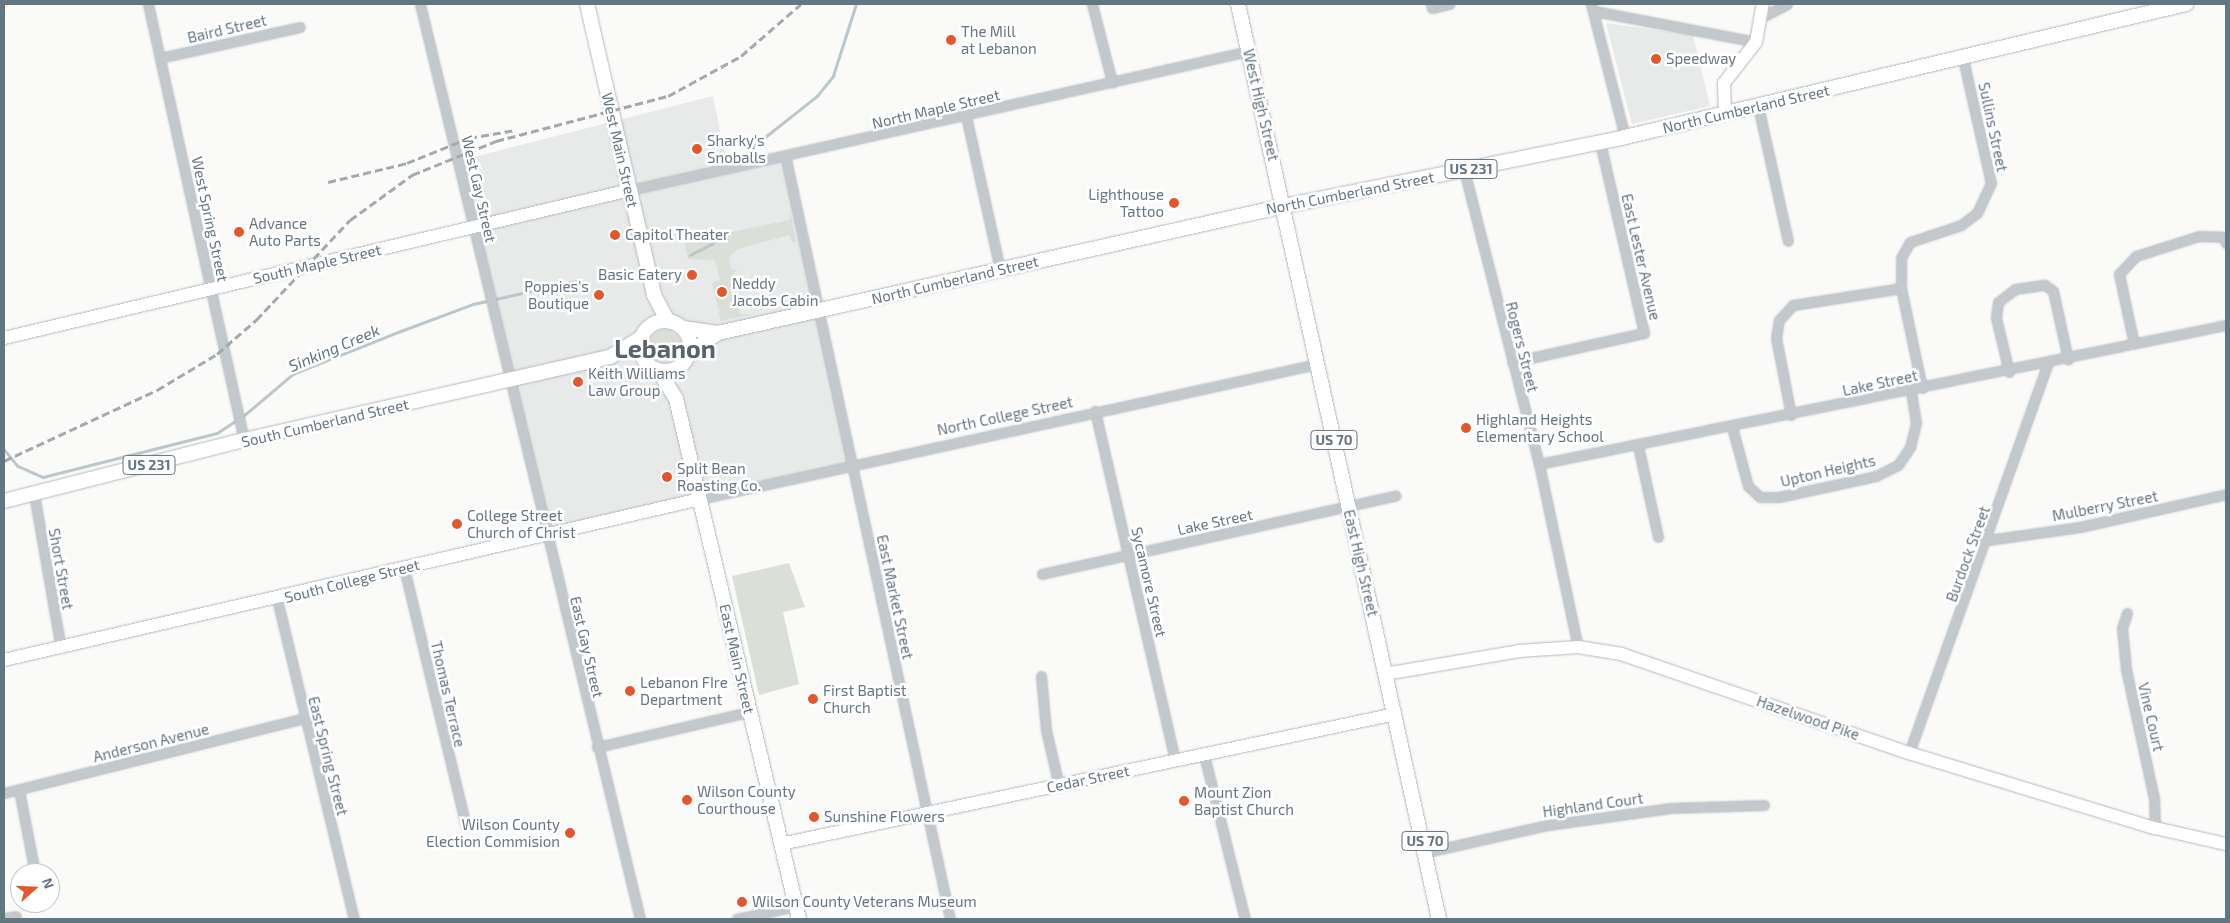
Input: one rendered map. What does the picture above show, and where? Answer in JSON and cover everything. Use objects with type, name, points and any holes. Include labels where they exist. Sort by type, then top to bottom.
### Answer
[{"type":"main road","name":"West Main Street","points":[[587,4],[654,295],[668,321]]},
{"type":"main road","name":"West High Street","points":[[1238,4],[1284,206]]},
{"type":"main road","name":"North Cumberland Street","points":[[683,328],[718,333],[1284,206],[1625,137],[1963,59],[2186,4]]},
{"type":"main road","name":"East High Street","points":[[1284,206],[1348,507],[1427,852],[1439,919]]},
{"type":"main road","name":"West Main Street","points":[[645,332],[654,295]]},
{"type":"main road","name":"US 231","points":[[645,332],[668,321],[683,328]]},
{"type":"main road","points":[[683,328],[686,358]]},
{"type":"main road","name":"South Cumberland Street","points":[[4,501],[244,440],[610,358],[645,332]]},
{"type":"main road","points":[[645,332],[641,353],[654,368]]},
{"type":"main road","name":"North Cumberland Street","points":[[686,358],[718,333]]},
{"type":"main road","points":[[610,358],[654,368]]},
{"type":"main road","name":"US 231","points":[[654,368],[686,358]]},
{"type":"main road","name":"East Main Street","points":[[676,399],[686,358]]},
{"type":"main road","name":"East Main Street","points":[[654,368],[676,399],[797,913]]},
{"type":"street","name":"West Spring Street","points":[[148,4],[244,440]]},
{"type":"street","name":"West Gay Street","points":[[420,4],[509,381]]},
{"type":"street","points":[[1092,4],[1112,82]]},
{"type":"street","points":[[1431,4],[1432,8],[1450,4]]},
{"type":"street","points":[[1725,114],[1724,84],[1756,42],[1763,10],[1787,4]]},
{"type":"street","points":[[1625,137],[1593,7],[1756,42]]},
{"type":"street","name":"Baird Street","points":[[160,58],[300,27]]},
{"type":"street","name":"North Maple Street","points":[[630,190],[786,159],[1249,51]]},
{"type":"street","name":"Sullins Street","points":[[1922,388],[1901,288],[1901,258],[1910,242],[1961,225],[1987,199],[1989,162],[1963,59]]},
{"type":"street","points":[[1758,106],[1788,241]]},
{"type":"street","points":[[966,116],[1000,269]]},
{"type":"street","name":"East Lester Avenue","points":[[1512,362],[1644,333],[1600,142]]},
{"type":"street","name":"East Market Street","points":[[786,159],[950,919]]},
{"type":"street","name":"Rogers Street","points":[[1464,170],[1539,464],[1578,647]]},
{"type":"street","name":"South Maple Street","points":[[4,338],[630,190]]},
{"type":"street","points":[[2134,344],[2118,274],[2136,256],[2199,236],[2223,237],[2226,243]]},
{"type":"street","points":[[2009,372],[1996,318],[1998,302],[2015,289],[2044,285],[2053,291],[2068,359]]},
{"type":"street","points":[[1791,415],[1776,338],[1779,320],[1794,305],[1901,288]]},
{"type":"street","name":"Lake Street","points":[[1539,464],[2009,372],[2226,325]]},
{"type":"street","name":"Burdock Street","points":[[1909,753],[1988,540],[2048,363]]},
{"type":"street","name":"North College Street","points":[[700,499],[851,463],[1317,364]]},
{"type":"street","name":"East Gay Street","points":[[509,381],[640,919]]},
{"type":"street","name":"Upton Heights","points":[[1732,427],[1748,486],[1760,497],[1779,497],[1876,476],[1898,465],[1910,447],[1916,423],[1911,391]]},
{"type":"street","name":"Sycamore Street","points":[[1095,411],[1130,554],[1175,760]]},
{"type":"street","points":[[1638,446],[1658,537]]},
{"type":"street","name":"Short Street","points":[[34,494],[62,648]]},
{"type":"street","name":"Mulberry Street","points":[[1988,540],[2080,527],[2226,494]]},
{"type":"street","name":"Lake Street","points":[[1042,574],[1395,496]]},
{"type":"street","name":"South College Street","points":[[4,660],[277,599],[700,499]]},
{"type":"street","name":"Thomas Terrace","points":[[404,568],[466,826]]},
{"type":"street","name":"East Spring Street","points":[[277,599],[304,718],[354,919]]},
{"type":"street","name":"Vine Court","points":[[2127,613],[2122,628],[2126,669],[2154,798],[2155,828]]},
{"type":"street","name":"Hazelwood Pike","points":[[1385,674],[1519,651],[1578,647],[1621,654],[1909,753],[2155,828],[2226,844]]},
{"type":"street","points":[[1041,676],[1046,730],[1059,786]]},
{"type":"street","points":[[597,747],[749,712]]},
{"type":"street","name":"Cedar Street","points":[[781,844],[927,811],[1059,786],[1394,714]]},
{"type":"street","name":"Anderson Avenue","points":[[4,793],[304,718]]},
{"type":"street","points":[[1204,754],[1245,919]]},
{"type":"street","points":[[19,790],[33,863]]},
{"type":"street","name":"Highland Court","points":[[1427,852],[1576,821],[1670,808],[1764,805]]},
{"type":"street","points":[[737,919],[797,913]]},
{"type":"street","points":[[4,918],[16,916]]},
{"type":"shaded area","points":[[1606,23],[1693,35],[1710,106],[1632,124]]},
{"type":"shaded area","points":[[713,96],[728,170],[786,159],[851,463],[547,536],[458,161]]},
{"type":"shaded area","points":[[790,211],[796,241],[793,243],[789,235],[738,249],[729,257],[732,270],[738,269],[732,275],[740,314],[752,314],[721,321],[712,283],[720,280],[715,260],[688,259],[683,237],[714,231],[712,236],[789,220]]},
{"type":"shaded area","points":[[665,330],[676,335],[681,346],[676,357],[665,362],[654,357],[649,346],[654,335]]},
{"type":"shaded area","points":[[789,563],[805,607],[783,612],[799,684],[759,695],[732,576]]},
{"type":"waterway","name":"Sinking Creek","points":[[747,160],[755,145],[817,96],[833,76],[856,4]]},
{"type":"waterway","name":"Sinking Creek","points":[[690,255],[712,244],[721,232]]},
{"type":"waterway","name":"Sinking Creek","points":[[242,417],[293,374],[473,304],[577,281]]},
{"type":"waterway","name":"Sinking Creek","points":[[4,449],[18,466],[43,477],[217,433],[237,420]]},
{"type":"railway","points":[[4,461],[157,390],[217,354],[256,320],[350,220],[412,175],[496,141],[668,96],[741,56],[801,4]]},
{"type":"railway","points":[[328,182],[407,163],[469,138],[515,130]]},
{"type":"place","name":"The Mill at Lebanon","points":[[951,40]]},
{"type":"place","name":"Speedway","points":[[1656,59]]},
{"type":"place","name":"Sharky's Snoballs","points":[[697,149]]},
{"type":"place","name":"Lighthouse Tattoo","points":[[1174,203]]},
{"type":"place","name":"Advance Auto Parts","points":[[239,232]]},
{"type":"place","name":"Capitol Theater","points":[[615,235]]},
{"type":"place","name":"Basic Eatery","points":[[692,275]]},
{"type":"place","name":"Neddy Jacobs Cabin","points":[[722,292]]},
{"type":"place","name":"Poppies's Boutique","points":[[599,295]]},
{"type":"place","name":"Keith Williams Law Group","points":[[578,382]]},
{"type":"place","name":"Highland Heights Elementary School","points":[[1466,428]]},
{"type":"place","name":"Split Bean Roasting Co.","points":[[667,477]]},
{"type":"place","name":"College Street Church of Christ","points":[[457,524]]},
{"type":"place","name":"Lebanon FIre Department","points":[[630,691]]},
{"type":"place","name":"First Baptist Church","points":[[813,699]]},
{"type":"place","name":"Wilson County Courthouse","points":[[687,800]]},
{"type":"place","name":"Mount Zion Baptist Church","points":[[1184,801]]},
{"type":"place","name":"Sunshine Flowers","points":[[814,817]]},
{"type":"place","name":"Wilson County Election Commision","points":[[570,833]]},
{"type":"place","name":"Wilson County Veterans Museum","points":[[742,902]]},
{"type":"district","name":"Lebanon","points":[[665,348]]}]
